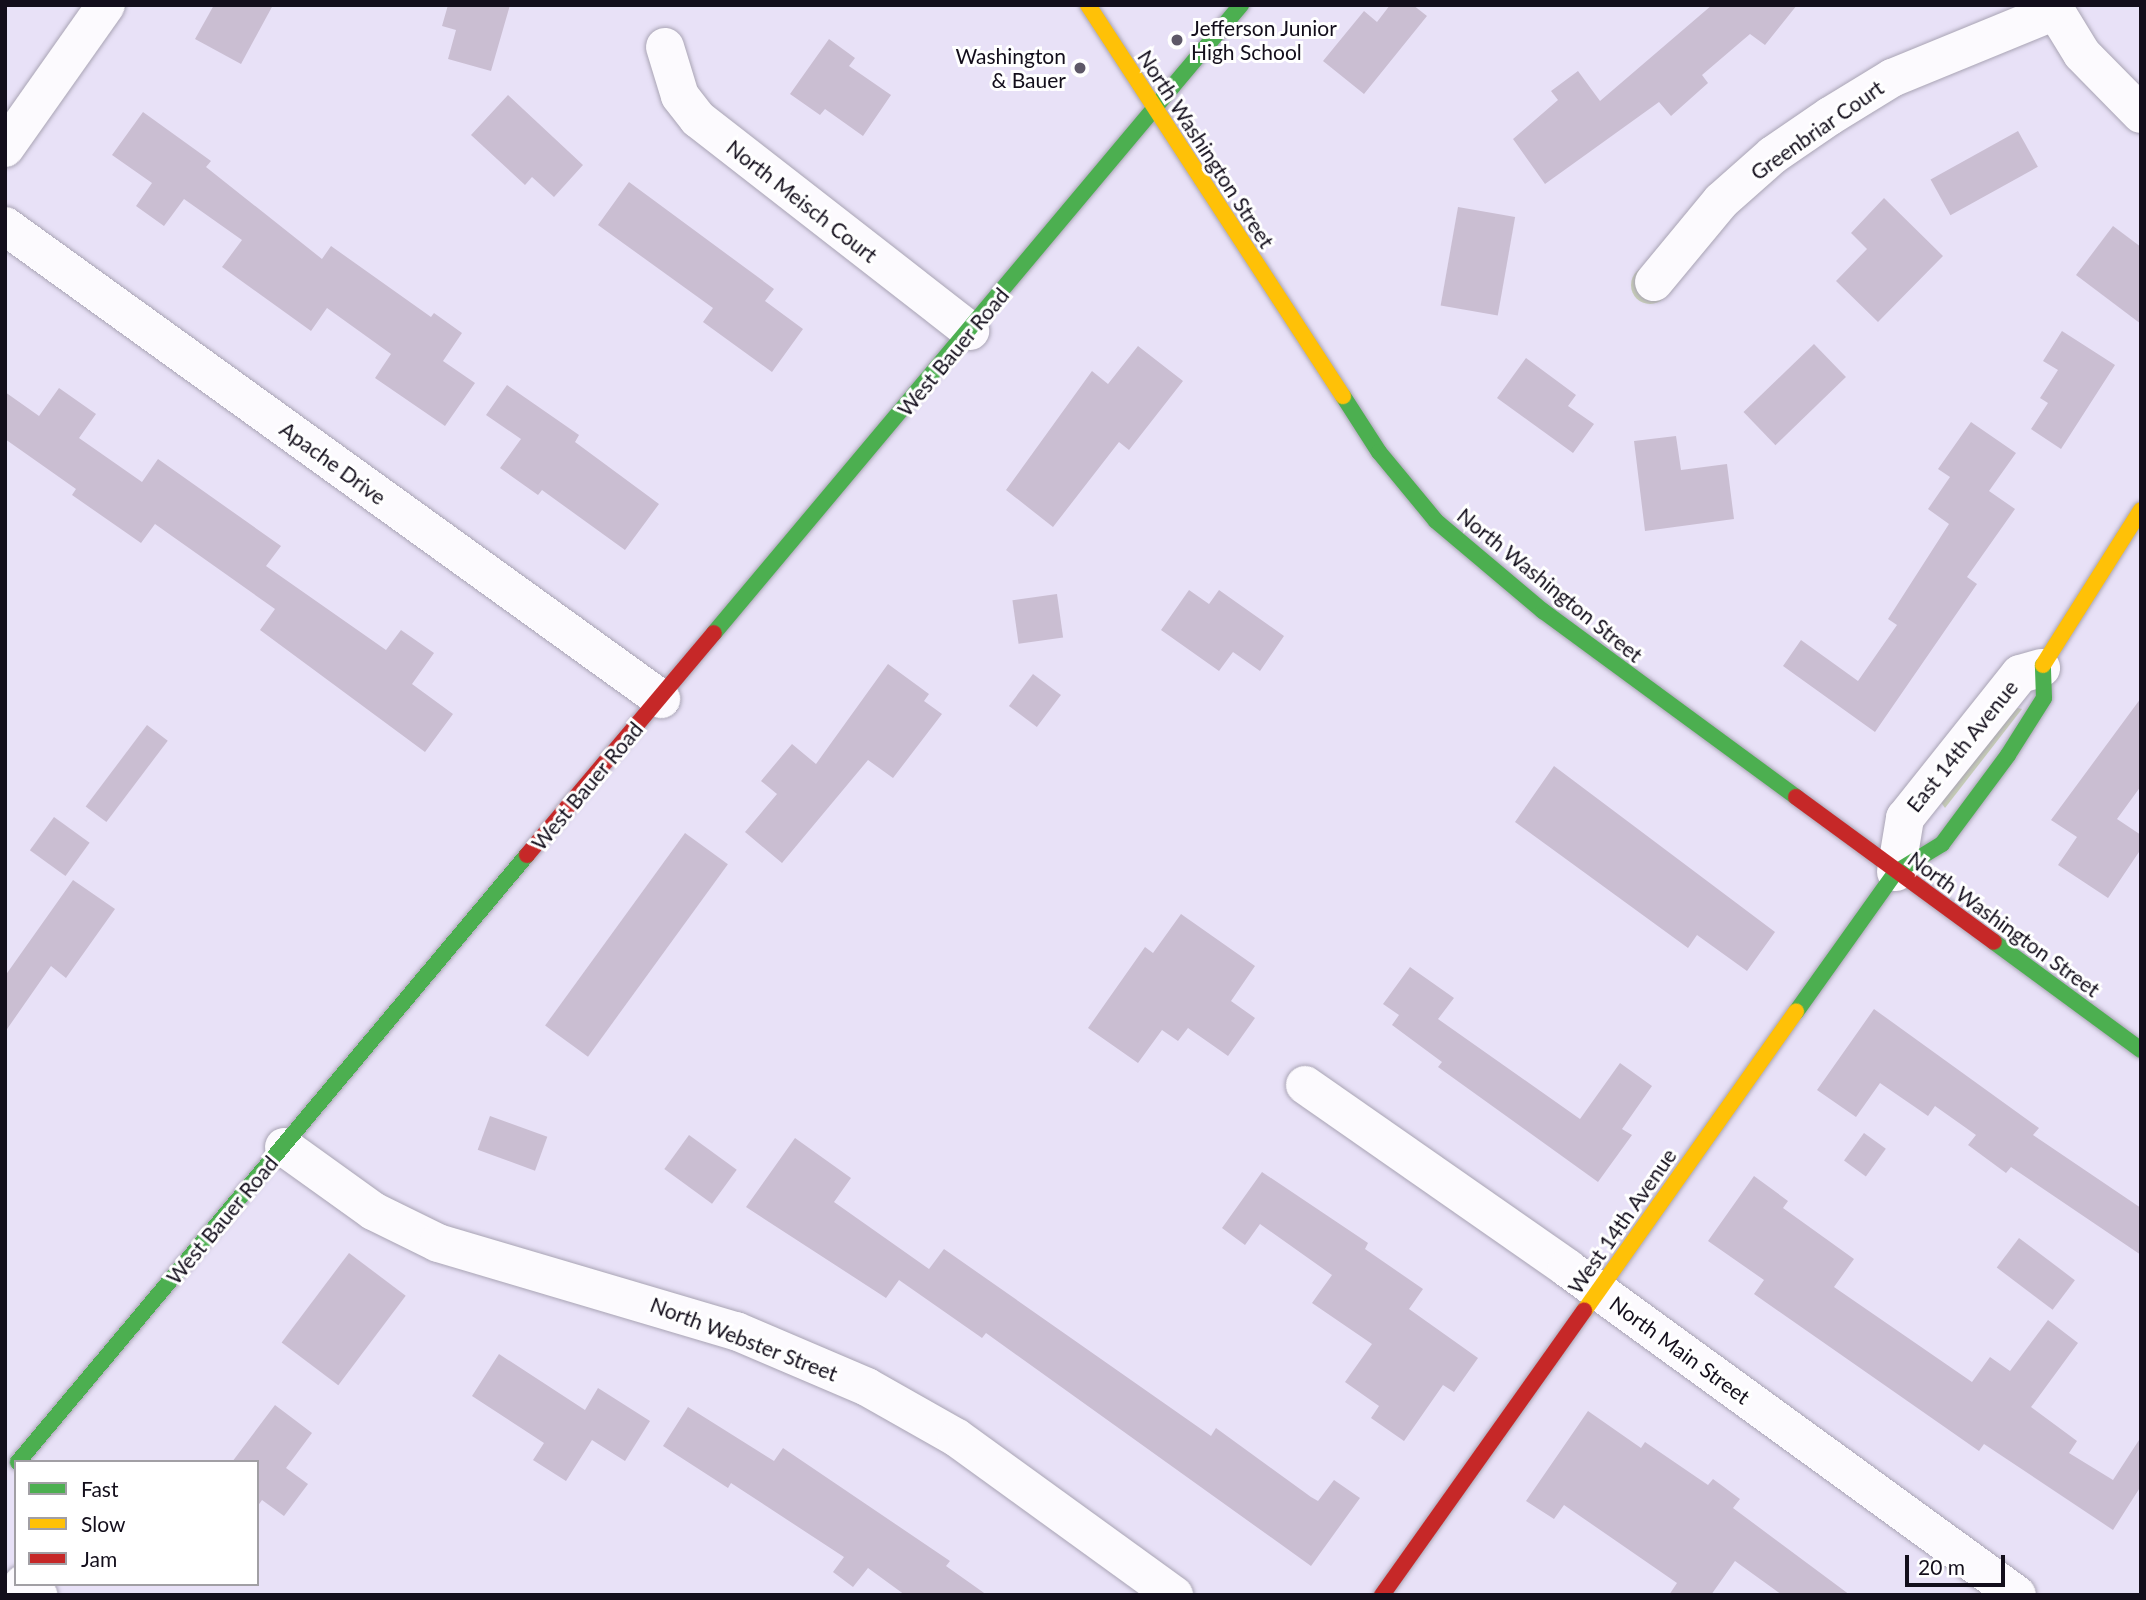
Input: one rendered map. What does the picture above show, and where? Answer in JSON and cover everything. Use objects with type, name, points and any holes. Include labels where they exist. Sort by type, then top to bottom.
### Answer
[{"type":"street","points":[[5,148],[106,5]]},
{"type":"street","name":"North Washington Street","points":[[1088,5],[1379,452],[1436,521],[1543,611],[2141,1050]]},
{"type":"street","name":"West Bauer Road","points":[[20,1460],[1156,110],[1241,5]]},
{"type":"street","points":[[2053,8],[2082,54],[2141,114]]},
{"type":"street","name":"Greenbriar Court","points":[[1654,282],[1721,201],[1773,155],[1892,78],[2053,8]]},
{"type":"street","name":"North Meisch Court","points":[[665,47],[680,96],[698,119],[970,331]]},
{"type":"street","name":"Apache Drive","points":[[5,226],[661,699]]},
{"type":"street","name":"East 14th Avenue","points":[[1896,872],[1905,818],[2020,674],[2041,668],[2141,510]]},
{"type":"street","name":"West 14th Avenue","points":[[1382,1595],[1896,872]]},
{"type":"street","name":"North Main Street","points":[[1305,1085],[1599,1291],[2017,1595]]},
{"type":"street","name":"North Webster Street","points":[[284,1147],[373,1211],[438,1242],[736,1331],[867,1387],[957,1438],[1174,1595]]},
{"type":"green space","points":[[1650,266],[1663,272],[1669,285],[1663,298],[1650,304],[1637,298],[1631,285],[1637,272]]},
{"type":"green space","points":[[2006,705],[2022,709],[1945,808],[1940,801]]},
{"type":"building","points":[[214,5],[273,5],[241,64],[195,39]]},
{"type":"building","points":[[448,5],[510,5],[491,71],[448,59],[456,30],[442,26]]},
{"type":"building","points":[[1390,5],[1413,5],[1427,16],[1364,94],[1323,61],[1364,11],[1377,22]]},
{"type":"building","points":[[1712,5],[1797,5],[1765,45],[1750,34],[1702,75],[1708,83],[1671,116],[1659,102],[1545,184],[1513,139],[1558,100],[1551,91],[1578,71],[1600,101]]},
{"type":"building","points":[[829,39],[855,58],[849,66],[891,95],[863,136],[825,109],[820,115],[790,94]]},
{"type":"building","points":[[508,95],[583,165],[554,197],[532,177],[525,185],[471,135]]},
{"type":"building","points":[[143,112],[211,161],[206,167],[322,259],[331,246],[431,317],[434,313],[462,333],[443,361],[475,383],[445,426],[375,378],[391,354],[327,308],[311,331],[222,267],[242,240],[184,199],[164,226],[136,206],[152,183],[112,155]]},
{"type":"building","points":[[2018,131],[2038,167],[1950,215],[1931,179]]},
{"type":"building","points":[[629,182],[774,289],[765,301],[803,329],[772,372],[703,322],[713,308],[598,225]]},
{"type":"building","points":[[1884,198],[1943,256],[1878,322],[1836,281],[1867,249],[1851,233]]},
{"type":"building","points":[[1458,207],[1515,217],[1498,316],[1441,305]]},
{"type":"building","points":[[2113,226],[2141,247],[2141,324],[2076,275]]},
{"type":"building","points":[[2062,331],[2115,365],[2061,449],[2031,429],[2048,403],[2040,398],[2058,370],[2043,361]]},
{"type":"building","points":[[1814,344],[1846,377],[1775,445],[1744,412]]},
{"type":"building","points":[[1138,346],[1183,381],[1129,450],[1119,442],[1053,527],[1006,490],[1092,371],[1108,384]]},
{"type":"building","points":[[1526,358],[1576,395],[1568,406],[1594,424],[1573,453],[1497,398]]},
{"type":"building","points":[[507,385],[579,435],[575,442],[659,504],[625,550],[542,490],[538,495],[500,468],[521,439],[486,415]]},
{"type":"building","points":[[59,388],[96,414],[79,438],[142,482],[158,459],[281,546],[266,566],[386,650],[401,630],[434,653],[412,684],[453,714],[425,752],[260,630],[275,609],[155,524],[141,543],[72,495],[76,489],[5,439],[5,392],[39,416]]},
{"type":"building","points":[[1971,422],[2016,453],[1989,491],[2015,509],[1967,577],[1977,584],[1875,732],[1783,666],[1801,640],[1858,681],[1897,625],[1888,619],[1949,524],[1928,509],[1950,477],[1938,469]]},
{"type":"building","points":[[1676,436],[1681,470],[1727,464],[1734,519],[1645,531],[1634,441]]},
{"type":"building","points":[[1189,590],[1209,604],[1219,590],[1284,636],[1260,671],[1233,652],[1219,671],[1161,630]]},
{"type":"building","points":[[1057,594],[1063,638],[1019,644],[1012,600]]},
{"type":"building","points":[[888,664],[929,694],[924,701],[942,714],[893,778],[868,760],[782,863],[745,832],[777,794],[761,781],[792,744],[816,764]]},
{"type":"building","points":[[1033,674],[1061,695],[1037,727],[1009,706]]},
{"type":"building","points":[[2141,698],[2141,786],[2117,819],[2141,835],[2141,849],[2108,898],[2058,865],[2077,837],[2051,820]]},
{"type":"building","points":[[147,725],[168,741],[106,822],[86,806]]},
{"type":"building","points":[[1554,766],[1775,932],[1747,971],[1697,935],[1688,948],[1515,822]]},
{"type":"building","points":[[54,817],[90,843],[65,876],[30,850]]},
{"type":"building","points":[[685,833],[728,864],[588,1057],[545,1026]]},
{"type":"building","points":[[73,880],[115,909],[66,978],[51,966],[5,1032],[5,976]]},
{"type":"building","points":[[1181,914],[1255,966],[1231,1001],[1255,1018],[1228,1056],[1188,1028],[1178,1041],[1162,1030],[1138,1063],[1088,1028],[1145,947],[1153,953]]},
{"type":"building","points":[[1410,967],[1454,998],[1438,1019],[1580,1119],[1620,1063],[1652,1086],[1622,1129],[1632,1135],[1598,1182],[1438,1067],[1442,1062],[1392,1025],[1399,1015],[1383,1004]]},
{"type":"building","points":[[1874,1009],[2039,1128],[2033,1135],[2141,1208],[2141,1255],[2011,1167],[2006,1173],[1968,1145],[1976,1135],[1935,1106],[1928,1116],[1880,1083],[1856,1117],[1817,1090]]},
{"type":"building","points":[[490,1116],[547,1137],[535,1171],[478,1150]]},
{"type":"building","points":[[1864,1133],[1886,1149],[1866,1176],[1844,1161]]},
{"type":"building","points":[[689,1135],[737,1170],[712,1204],[664,1169]]},
{"type":"building","points":[[795,1138],[851,1178],[834,1202],[929,1269],[944,1249],[1211,1436],[1216,1428],[1311,1497],[1318,1501],[1334,1480],[1360,1498],[1311,1566],[986,1333],[982,1338],[899,1280],[886,1298],[746,1207]]},
{"type":"building","points":[[1262,1172],[1368,1243],[1365,1249],[1423,1289],[1409,1309],[1478,1358],[1454,1392],[1443,1385],[1404,1441],[1371,1418],[1379,1406],[1345,1382],[1372,1344],[1312,1303],[1332,1275],[1260,1224],[1245,1245],[1222,1228]]},
{"type":"building","points":[[1754,1176],[1788,1201],[1783,1208],[1854,1259],[1834,1287],[1972,1382],[1990,1357],[2010,1371],[2048,1320],[2078,1343],[2031,1407],[2077,1441],[2069,1453],[2113,1480],[2141,1437],[2141,1486],[2113,1530],[1984,1444],[1979,1451],[1754,1294],[1764,1280],[1708,1241]]},
{"type":"building","points":[[2019,1238],[2075,1280],[2053,1310],[1997,1268]]},
{"type":"building","points":[[349,1253],[406,1296],[338,1385],[282,1342]]},
{"type":"building","points":[[499,1354],[585,1410],[598,1388],[650,1421],[625,1461],[592,1440],[566,1481],[533,1460],[544,1443],[472,1396]]},
{"type":"building","points":[[275,1405],[312,1433],[286,1468],[308,1484],[284,1516],[262,1500],[259,1504],[259,1460],[234,1460]]},
{"type":"building","points":[[688,1407],[774,1461],[783,1448],[950,1561],[946,1566],[987,1595],[905,1595],[868,1568],[853,1587],[833,1572],[844,1557],[731,1483],[728,1488],[663,1446]]},
{"type":"building","points":[[1588,1411],[1641,1448],[1645,1442],[1708,1485],[1713,1479],[1740,1499],[1733,1508],[1850,1595],[1782,1595],[1735,1561],[1711,1595],[1669,1595],[1677,1583],[1564,1505],[1554,1519],[1526,1501]]},
{"type":"traffic: fast","points":[[714,633],[1241,5]]},
{"type":"traffic: fast","points":[[1343,396],[1379,452],[1436,521],[1543,611],[1796,797]]},
{"type":"traffic: fast","points":[[1796,1012],[1896,872],[1942,844],[2008,755],[2044,698],[2043,665]]},
{"type":"traffic: fast","points":[[20,1460],[527,855]]},
{"type":"traffic: fast","points":[[1994,942],[2141,1050]]},
{"type":"traffic: slow","points":[[1088,5],[1343,396]]},
{"type":"traffic: slow","points":[[2043,665],[2141,510]]},
{"type":"traffic: slow","points":[[1584,1311],[1796,1012]]},
{"type":"traffic: jam","points":[[527,855],[714,633]]},
{"type":"traffic: jam","points":[[1796,797],[1994,942]]},
{"type":"traffic: jam","points":[[1382,1595],[1584,1311]]},
{"type":"place","name":"Jefferson Junior High School","points":[[1177,40]]},
{"type":"place","name":"Washington & Bauer","points":[[1080,68]]}]
